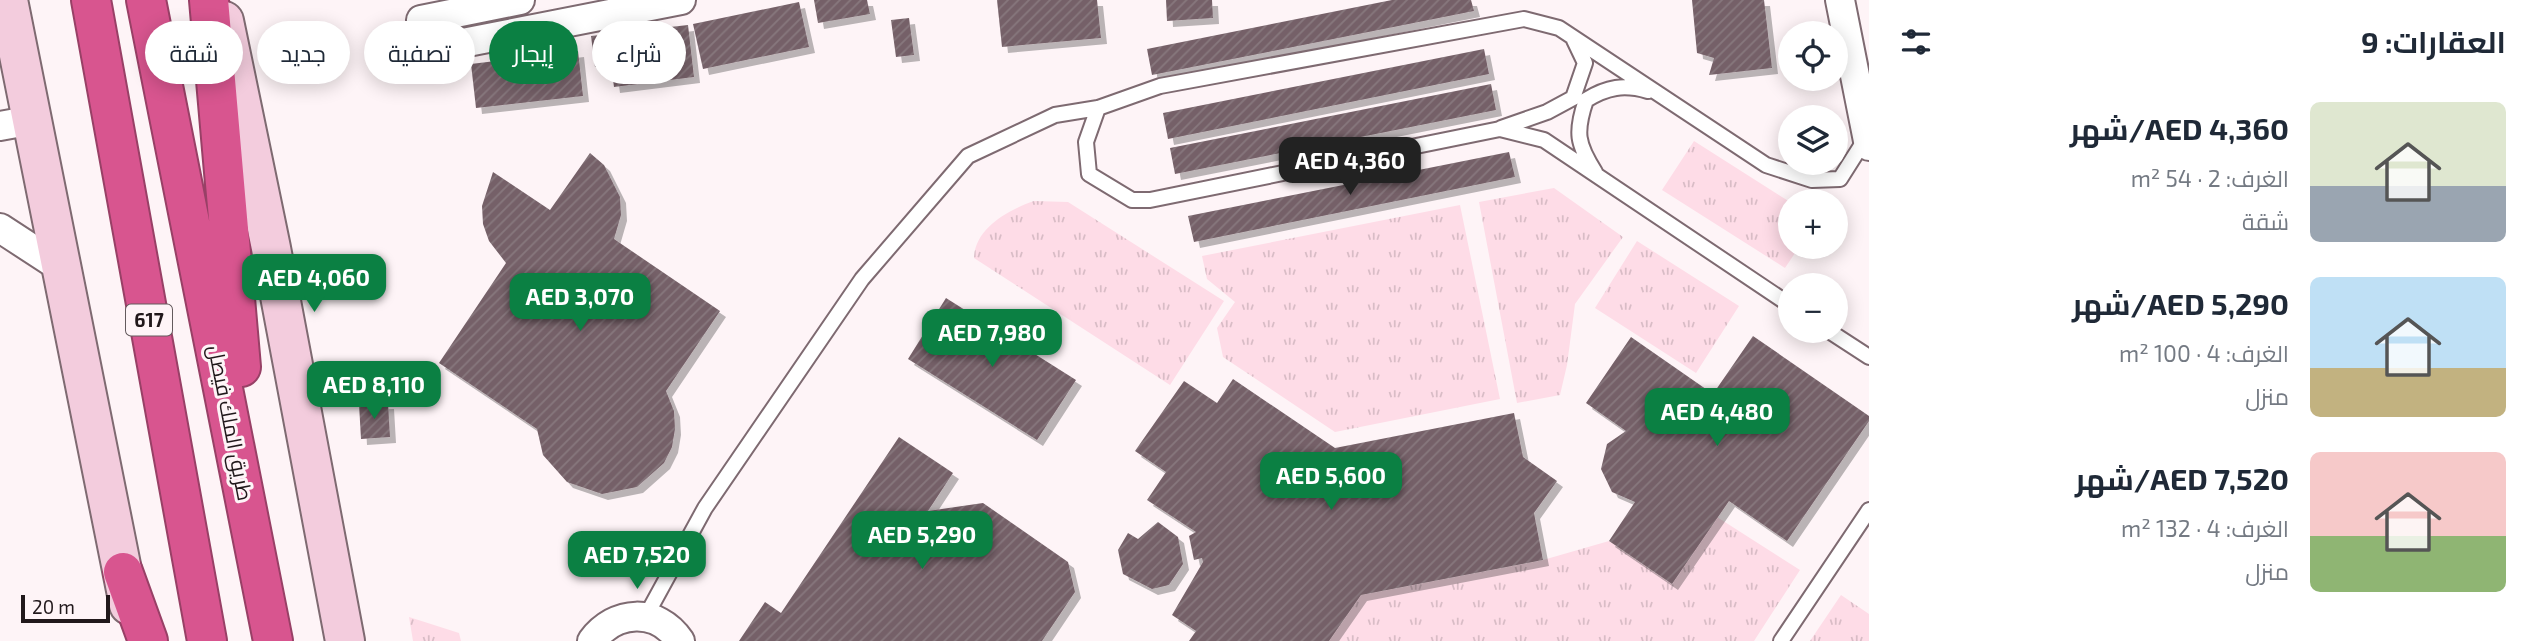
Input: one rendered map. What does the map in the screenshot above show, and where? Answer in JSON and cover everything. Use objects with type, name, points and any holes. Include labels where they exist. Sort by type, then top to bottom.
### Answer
[{"type":"highway","name":"617","points":[[91,0],[207,641]]},
{"type":"highway","name":"طريق الملك فيصل","points":[[146,0],[274,641]]},
{"type":"highway","points":[[209,0],[257,558]]},
{"type":"highway","points":[[123,572],[148,641]]},
{"type":"main road","points":[[8,0],[16,123],[63,269],[136,641]]},
{"type":"main road","points":[[219,0],[271,248],[345,641]]},
{"type":"street","points":[[520,0],[421,20],[427,50],[681,0]]},
{"type":"street","points":[[1840,0],[1868,141]]},
{"type":"street","points":[[0,228],[63,269]]},
{"type":"street","points":[[592,641],[614,621],[629,616],[646,616],[661,622],[680,641]]},
{"type":"lane","points":[[646,616],[705,508],[862,279],[968,156],[1055,115],[1098,108],[1160,86],[1524,19],[1559,28],[1766,165],[1812,180],[1840,179],[1868,141]]},
{"type":"lane","points":[[1098,108],[1086,142],[1089,174],[1132,200],[1150,200],[1500,129],[1547,112],[1573,98],[1586,63],[1573,38]]},
{"type":"lane","points":[[1599,178],[1580,149],[1578,122],[1586,100],[1606,88],[1632,87],[1660,94]]},
{"type":"lane","points":[[1500,129],[1544,140],[1778,297]]},
{"type":"lane","points":[[1847,343],[1869,357]]},
{"type":"lane","points":[[1781,641],[1869,510]]},
{"type":"green space","points":[[1694,141],[1778,194],[1778,259],[1791,259],[1785,268],[1662,190]]},
{"type":"green space","points":[[1554,188],[1623,237],[1575,304],[1560,395],[1517,403],[1479,202]]},
{"type":"green space","points":[[1034,201],[1068,202],[1224,301],[1170,385],[974,258],[980,238],[987,229],[1014,209]]},
{"type":"green space","points":[[1460,205],[1500,399],[1335,432],[1223,357],[1217,328],[1235,302],[1207,279],[1202,256]]},
{"type":"green space","points":[[1637,241],[1739,306],[1696,373],[1595,308]]},
{"type":"green space","points":[[1717,517],[1800,570],[1754,641],[1329,641],[1361,595],[1543,560],[1609,541],[1672,584]]},
{"type":"green space","points":[[1841,595],[1869,614],[1869,641],[1810,641]]},
{"type":"green space","points":[[409,617],[459,633],[461,641],[413,641]]},
{"type":"building","points":[[814,0],[867,0],[870,14],[818,23]]},
{"type":"building","points":[[997,0],[1097,0],[1101,38],[1002,47]]},
{"type":"building","points":[[1166,0],[1212,0],[1213,18],[1167,21]]},
{"type":"building","points":[[1392,0],[1471,0],[1474,11],[1152,75],[1147,49]]},
{"type":"building","points":[[1692,0],[1764,0],[1772,68],[1709,75],[1714,58],[1697,53]]},
{"type":"building","points":[[799,2],[809,47],[703,69],[693,24]]},
{"type":"building","points":[[909,18],[914,55],[896,57],[891,20]]},
{"type":"building","points":[[686,25],[694,77],[686,78]]},
{"type":"building","points":[[1484,49],[1489,74],[1168,139],[1163,113]]},
{"type":"building","points":[[578,51],[583,96],[476,108],[473,84],[475,64],[489,62],[489,84],[578,84]]},
{"type":"building","points":[[614,84],[638,84],[614,87]]},
{"type":"building","points":[[1491,84],[1496,110],[1175,174],[1170,148]]},
{"type":"building","points":[[1509,152],[1515,177],[1194,242],[1188,216]]},
{"type":"building","points":[[590,153],[604,165],[620,197],[621,215],[614,239],[720,311],[666,391],[674,411],[675,429],[672,447],[664,463],[637,487],[602,494],[567,482],[543,455],[537,429],[439,363],[506,263],[489,241],[483,224],[482,206],[493,172],[550,210]]},
{"type":"building","points":[[946,298],[1076,380],[1037,440],[908,359]]},
{"type":"building","points":[[1753,336],[1869,416],[1869,421],[1787,541],[1729,501],[1672,584],[1609,541],[1635,502],[1612,492],[1601,469],[1607,444],[1626,431],[1586,403],[1631,337],[1713,394]]},
{"type":"building","points":[[1233,379],[1335,448],[1514,413],[1523,457],[1557,481],[1534,513],[1543,560],[1361,595],[1329,641],[1189,641],[1196,631],[1172,615],[1203,562],[1202,558],[1194,560],[1189,536],[1196,532],[1147,500],[1166,472],[1135,451],[1184,381],[1217,403]]},
{"type":"building","points":[[388,403],[390,437],[361,439],[359,404]]},
{"type":"building","points":[[899,437],[953,473],[928,511],[983,503],[1068,562],[1075,592],[1042,641],[739,641],[765,602],[781,613]]},
{"type":"building","points":[[1158,522],[1178,537],[1183,564],[1169,585],[1152,589],[1123,574],[1118,550],[1128,533],[1138,539]]}]
